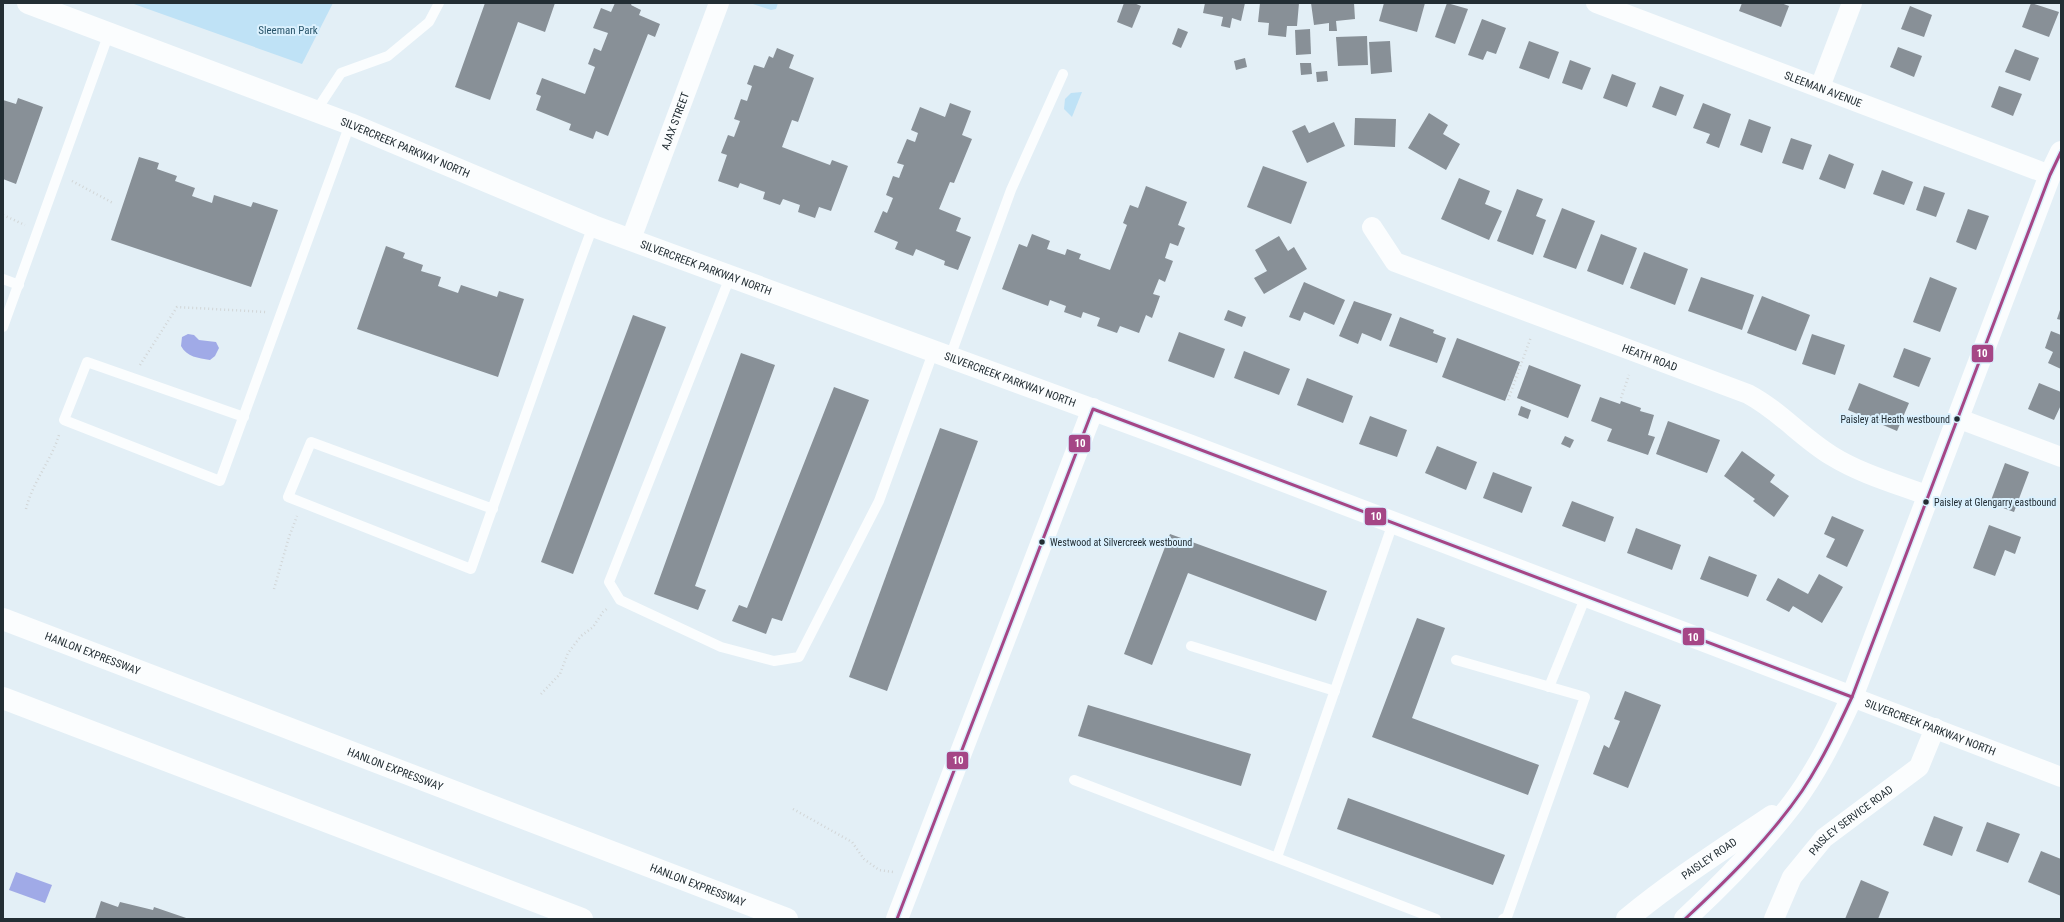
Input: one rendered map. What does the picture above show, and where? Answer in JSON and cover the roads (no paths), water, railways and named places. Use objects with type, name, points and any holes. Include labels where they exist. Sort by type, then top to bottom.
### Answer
[{"type":"main road","name":"SILVERCREEK PARKWAY NORTH","points":[[28,3],[350,124],[593,226],[1093,409],[1852,697]]},
{"type":"main road","name":"PAISLEY ROAD","points":[[1686,919],[1731,876],[1793,803],[1827,749],[1852,697],[2050,174],[2061,152]]},
{"type":"main road","points":[[897,919],[904,879],[1093,409]]},
{"type":"main road","name":"HANLON EXPRESSWAY","points":[[3,619],[787,919]]},
{"type":"main road","points":[[3,698],[582,919]]},
{"type":"main road","name":"PAISLEY ROAD","points":[[1627,919],[1704,861],[1793,803]]},
{"type":"street","name":"AJAX STREET","points":[[631,240],[719,3]]},
{"type":"street","name":"SLEEMAN AVENUE","points":[[1596,3],[2050,174]]},
{"type":"street","points":[[1820,87],[1852,3]]},
{"type":"street","name":"HEATH ROAD","points":[[1372,226],[1395,262],[1748,394],[1778,412],[1830,455],[1844,463],[1929,496]]},
{"type":"street","points":[[1957,418],[2061,457]]},
{"type":"street","name":"SILVERCREEK PARKWAY NORTH","points":[[1852,697],[2061,777]]},
{"type":"street","name":"PAISLEY SERVICE ROAD","points":[[1774,919],[1792,877],[1824,838],[1919,767],[1935,728]]},
{"type":"lane","points":[[316,111],[341,73],[388,56],[429,22],[439,3]]},
{"type":"lane","points":[[3,327],[59,174],[108,33]]},
{"type":"lane","points":[[730,277],[609,582],[620,600],[721,647],[774,661],[799,657],[879,501],[1011,190],[1063,74]]},
{"type":"lane","points":[[244,417],[87,362],[64,420],[220,482],[244,417],[282,314],[350,124]]},
{"type":"lane","points":[[493,509],[311,442],[288,496],[471,569],[493,509],[593,226]]},
{"type":"lane","points":[[3,279],[19,285]]},
{"type":"lane","points":[[1276,857],[1393,523]]},
{"type":"lane","points":[[1549,687],[1586,596]]},
{"type":"lane","points":[[1191,646],[1334,691]]},
{"type":"lane","points":[[1456,660],[1585,698],[1506,917],[1503,919]]},
{"type":"lane","points":[[1074,780],[1436,919]]},
{"type":"water","points":[[188,334],[194,335],[199,340],[216,342],[219,348],[215,356],[210,360],[201,359],[186,353],[181,346],[182,337]]},
{"type":"water","points":[[16,872],[52,885],[45,903],[9,890]]},
{"type":"place","name":"Paisley at Heath westbound","points":[[1957,419]]},
{"type":"place","name":"Paisley at Glengarry eastbound","points":[[1926,502]]},
{"type":"place","name":"Westwood at Silvercreek westbound","points":[[1042,542]]},
{"type":"park label","name":"Sleeman Park","points":[[288,30]]}]
